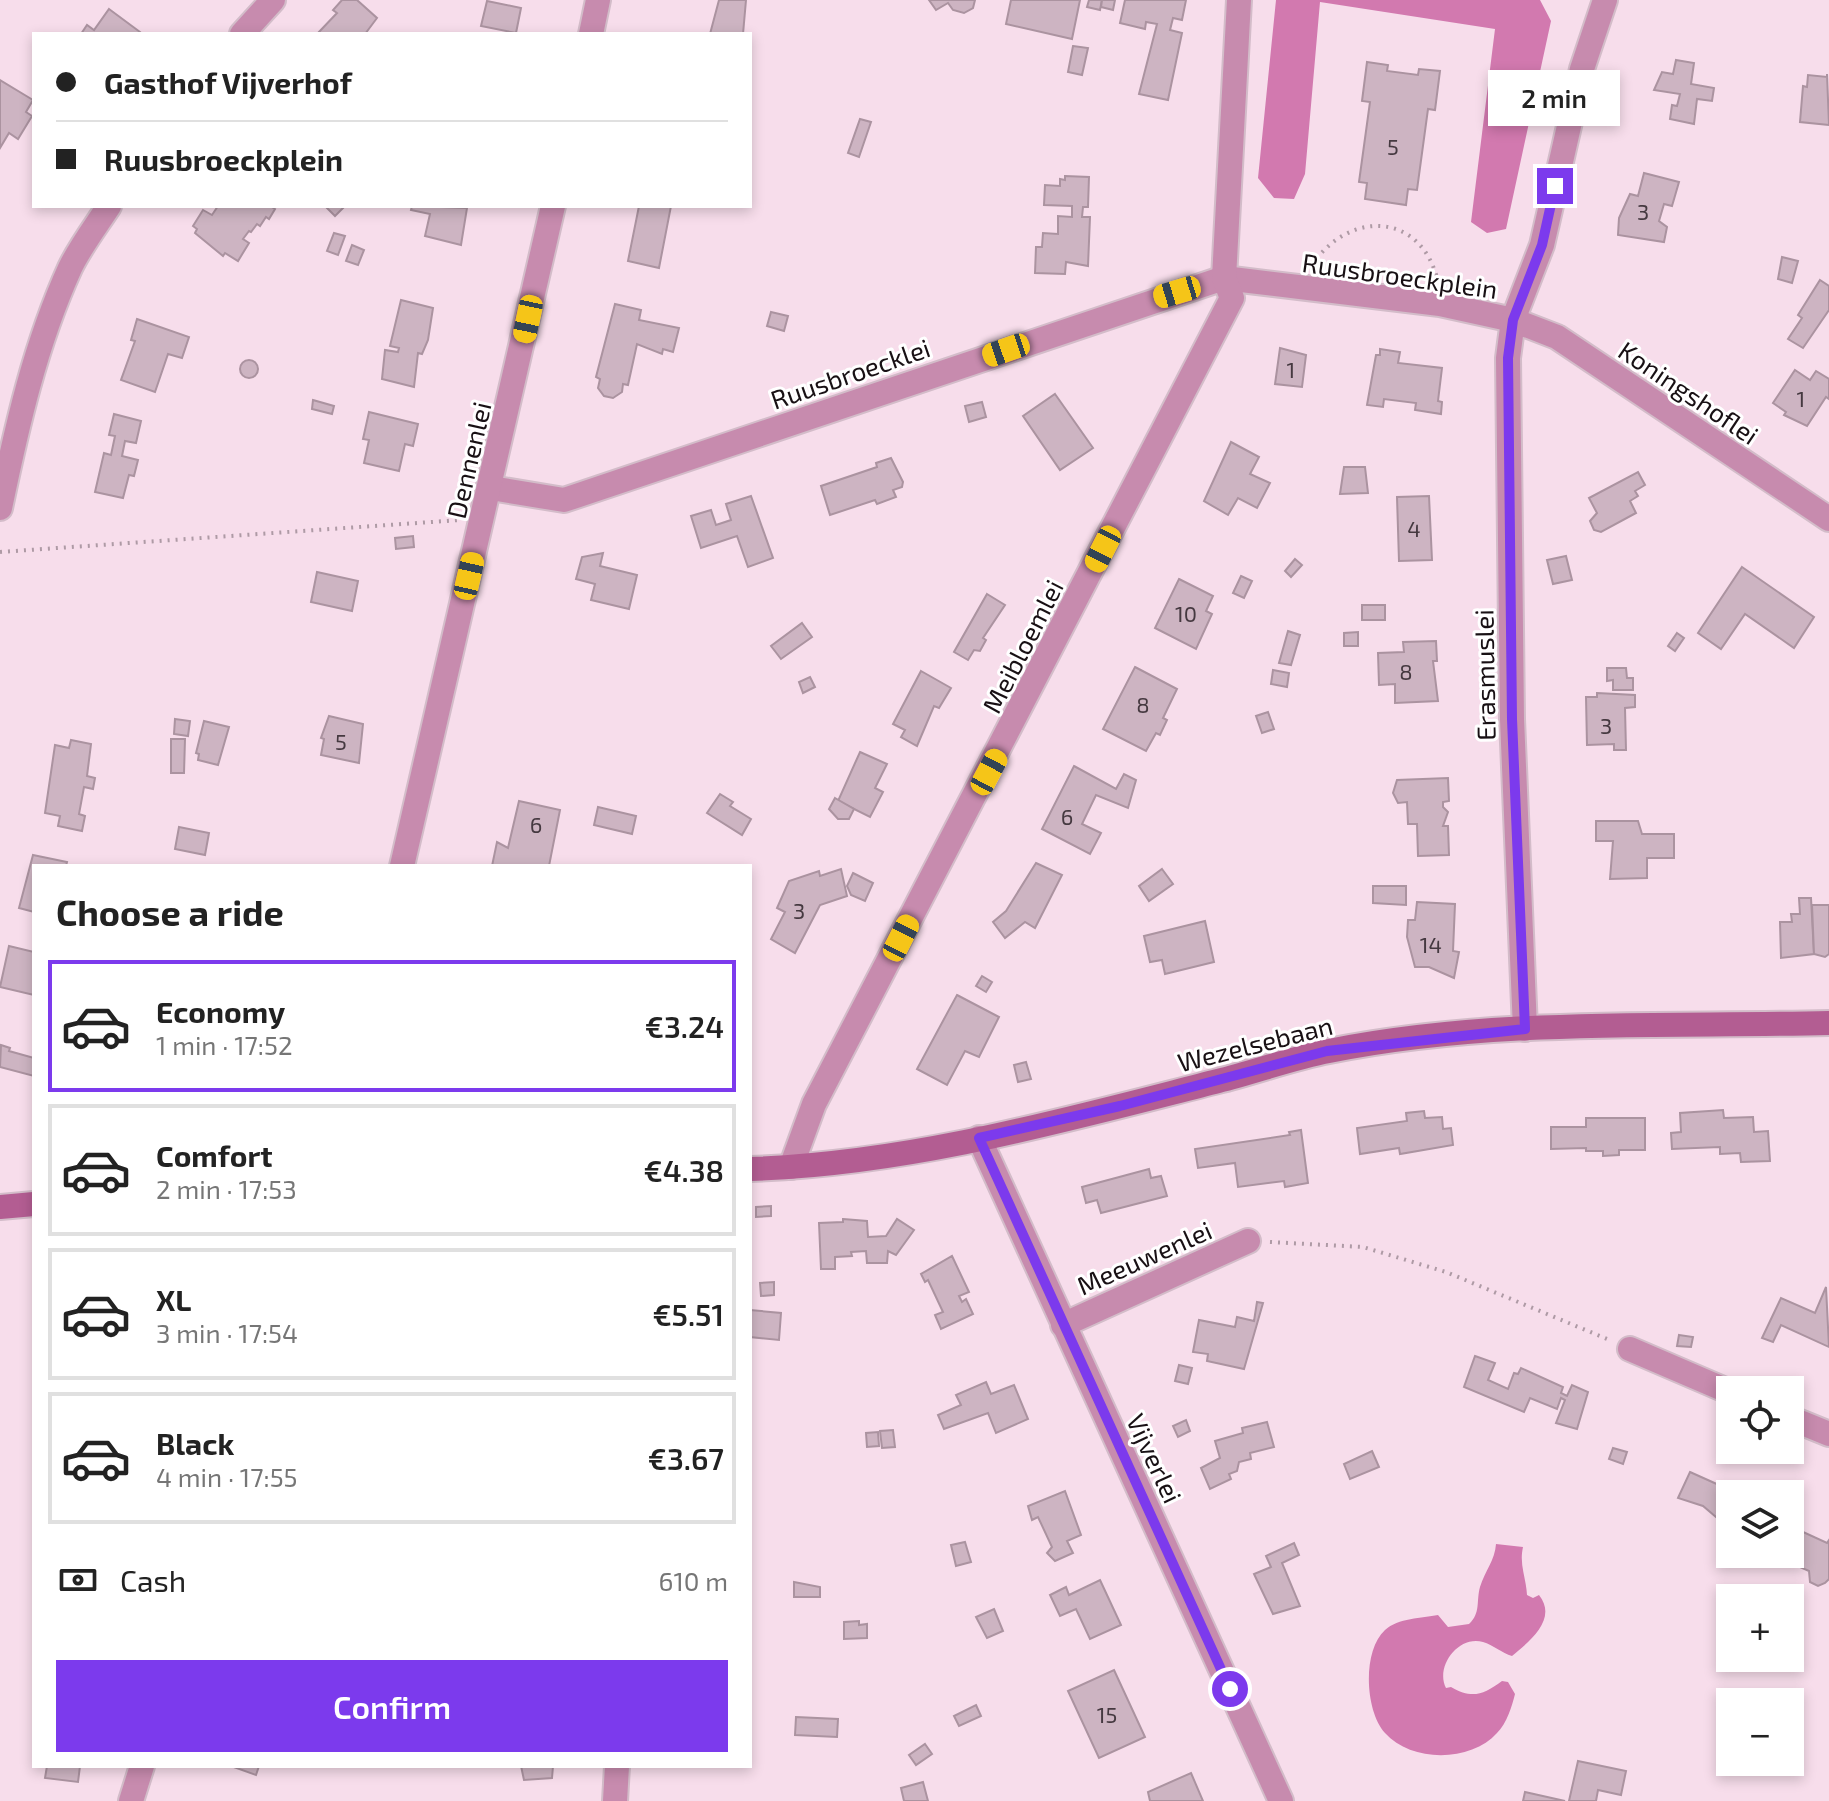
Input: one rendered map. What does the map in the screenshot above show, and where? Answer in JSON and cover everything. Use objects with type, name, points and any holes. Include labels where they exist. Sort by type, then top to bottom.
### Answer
[{"type":"street","points":[[244,32],[273,0]]},
{"type":"street","points":[[591,32],[598,0]]},
{"type":"street","points":[[1224,278],[1239,0]]},
{"type":"street","name":"Ruusbroeckplein","points":[[1224,278],[1440,304],[1513,320],[1542,245],[1582,69],[1605,0]]},
{"type":"street","points":[[0,508],[14,437],[45,329],[72,265],[108,208]]},
{"type":"street","name":"Dennenlei","points":[[402,864],[491,488],[553,208]]},
{"type":"street","name":"Ruusbroecklei","points":[[491,488],[564,500],[1224,278]]},
{"type":"street","name":"Meibloemlei","points":[[791,1167],[814,1104],[1232,298],[1224,278]]},
{"type":"street","name":"Koningshoflei","points":[[1513,320],[1557,337],[1829,519]]},
{"type":"street","name":"Erasmuslei","points":[[1513,320],[1508,358],[1512,719],[1525,1029]]},
{"type":"street","name":"Wezelsebaan","points":[[752,1169],[886,1157],[979,1138],[1135,1102],[1327,1051],[1525,1029],[1829,1023]]},
{"type":"street","name":"Vijverlei","points":[[979,1138],[1281,1801]]},
{"type":"street","points":[[0,1207],[32,1204]]},
{"type":"street","name":"Meeuwenlei","points":[[1063,1325],[1248,1241]]},
{"type":"street","points":[[1630,1349],[1716,1386]]},
{"type":"street","points":[[1804,1424],[1829,1434]]},
{"type":"street","points":[[131,1801],[141,1768]]},
{"type":"street","points":[[615,1801],[617,1768]]},
{"type":"path","points":[[1302,289],[1310,269],[1338,235],[1358,226],[1380,225],[1420,244],[1432,262],[1440,304]]},
{"type":"path","points":[[0,552],[483,518]]},
{"type":"path","points":[[1248,1241],[1363,1247],[1446,1272],[1630,1349]]},
{"type":"shaded area","points":[[1276,0],[1540,0],[1551,21],[1506,229],[1487,233],[1471,222],[1495,29],[1320,2],[1305,174],[1294,199],[1274,198],[1258,178]]},
{"type":"shaded area","points":[[1496,1544],[1523,1547],[1522,1565],[1527,1595],[1533,1598],[1539,1595],[1544,1604],[1544,1621],[1512,1656],[1483,1642],[1465,1643],[1446,1662],[1443,1680],[1446,1688],[1471,1694],[1489,1690],[1502,1681],[1508,1682],[1515,1694],[1509,1714],[1497,1733],[1486,1743],[1472,1749],[1441,1755],[1410,1750],[1385,1733],[1373,1711],[1369,1681],[1372,1652],[1385,1630],[1410,1619],[1438,1615],[1448,1627],[1469,1624],[1475,1616],[1480,1587]]},
{"type":"building","points":[[342,0],[357,0],[377,18],[366,32],[319,32],[337,13],[333,10]]},
{"type":"building","points":[[719,0],[746,0],[743,32],[711,32]]},
{"type":"building","points":[[929,0],[975,0],[973,8],[964,13],[953,10],[948,3],[936,10]]},
{"type":"building","points":[[1011,0],[1080,0],[1072,39],[1006,24]]},
{"type":"building","points":[[1089,0],[1102,0],[1100,10],[1087,7]]},
{"type":"building","points":[[1102,0],[1115,0],[1113,10],[1101,7]]},
{"type":"building","points":[[1125,0],[1186,0],[1182,20],[1173,18],[1170,30],[1182,33],[1168,100],[1139,94],[1157,24],[1146,22],[1145,29],[1120,23]]},
{"type":"building","points":[[487,1],[521,8],[516,32],[481,26]]},
{"type":"building","points":[[109,9],[140,32],[82,32],[87,25],[94,30]]},
{"type":"building","points":[[1073,46],[1088,48],[1082,75],[1068,72]]},
{"type":"building","points":[[1676,60],[1694,63],[1691,84],[1714,88],[1712,101],[1697,99],[1694,124],[1670,119],[1672,105],[1677,106],[1680,94],[1654,90],[1662,72],[1673,74]]},
{"type":"building","points":[[1367,62],[1388,65],[1387,71],[1418,75],[1419,69],[1440,71],[1435,110],[1428,109],[1417,190],[1408,189],[1406,205],[1365,199],[1367,183],[1359,182],[1370,102],[1362,101]]},
{"type":"building","points":[[1827,74],[1829,125],[1800,122],[1803,86],[1807,87],[1808,75],[1827,77]]},
{"type":"building","points":[[0,80],[32,99],[26,112],[32,116],[18,139],[9,133],[0,148]]},
{"type":"building","points":[[860,119],[871,122],[859,157],[848,153]]},
{"type":"building","points":[[1644,173],[1679,182],[1672,206],[1664,204],[1659,221],[1667,227],[1664,242],[1618,235],[1619,218],[1630,194],[1638,196]]},
{"type":"building","points":[[1065,176],[1089,177],[1088,207],[1083,207],[1082,217],[1090,217],[1088,266],[1066,262],[1065,274],[1035,273],[1036,247],[1042,247],[1043,233],[1058,234],[1058,216],[1072,217],[1072,206],[1044,205],[1045,185],[1060,186],[1060,179],[1065,180]]},
{"type":"building","points":[[217,208],[275,209],[269,219],[266,217],[243,239],[249,243],[238,261],[225,253],[223,256],[195,233],[197,229],[193,226],[203,210],[212,215]]},
{"type":"building","points":[[327,208],[343,208],[335,216]]},
{"type":"building","points":[[467,208],[461,245],[425,236],[430,214],[411,210]]},
{"type":"building","points":[[639,208],[671,208],[659,268],[628,261]]},
{"type":"building","points":[[334,233],[345,236],[338,255],[327,251]]},
{"type":"building","points":[[352,245],[364,250],[358,265],[346,261]]},
{"type":"building","points":[[1782,257],[1798,261],[1792,283],[1778,279]]},
{"type":"building","points":[[1820,280],[1829,286],[1829,310],[1803,348],[1788,339],[1802,318],[1798,315]]},
{"type":"building","points":[[401,300],[433,308],[428,340],[422,354],[418,353],[414,387],[382,379],[385,350],[398,352],[399,348],[390,346]]},
{"type":"building","points":[[615,304],[641,310],[639,320],[679,328],[673,352],[663,349],[662,354],[637,344],[628,385],[623,384],[622,392],[613,398],[604,396],[598,388],[600,379],[596,377]]},
{"type":"building","points":[[771,312],[788,316],[784,331],[767,326]]},
{"type":"building","points":[[137,319],[189,337],[182,358],[168,354],[155,392],[121,380],[135,341],[131,340]]},
{"type":"building","points":[[1280,348],[1306,355],[1302,387],[1275,384]]},
{"type":"building","points":[[1380,349],[1400,352],[1398,363],[1442,368],[1438,401],[1442,402],[1441,414],[1415,410],[1416,403],[1384,399],[1383,407],[1367,405],[1376,355],[1380,355]]},
{"type":"building","points":[[249,360],[258,369],[249,378],[240,369]]},
{"type":"building","points":[[1795,370],[1810,380],[1816,371],[1829,379],[1829,399],[1826,397],[1807,426],[1784,415],[1786,412],[1773,403]]},
{"type":"building","points":[[1055,394],[1093,448],[1060,470],[1023,416]]},
{"type":"building","points":[[313,400],[334,406],[332,414],[312,409]]},
{"type":"building","points":[[982,402],[986,417],[969,422],[965,406]]},
{"type":"building","points":[[369,412],[418,424],[413,446],[405,444],[399,471],[364,463],[369,440],[363,439]]},
{"type":"building","points":[[114,414],[141,421],[136,443],[125,441],[122,456],[138,460],[134,476],[129,475],[123,498],[95,492],[104,453],[111,455],[115,436],[109,435]]},
{"type":"building","points":[[1231,442],[1259,457],[1250,474],[1270,483],[1257,508],[1238,498],[1228,515],[1204,501]]},
{"type":"building","points":[[891,458],[903,482],[902,487],[893,490],[896,497],[877,504],[875,500],[830,515],[821,486],[877,467],[876,463]]},
{"type":"building","points":[[1344,467],[1365,467],[1368,493],[1340,494]]},
{"type":"building","points":[[1638,472],[1645,485],[1635,491],[1638,496],[1630,501],[1636,513],[1601,532],[1594,530],[1590,521],[1597,513],[1589,498]]},
{"type":"building","points":[[751,496],[773,558],[748,567],[737,536],[701,548],[691,516],[711,510],[716,525],[731,520],[726,504]]},
{"type":"building","points":[[1429,496],[1432,560],[1399,561],[1397,497]]},
{"type":"building","points":[[413,536],[414,547],[396,549],[395,538]]},
{"type":"building","points":[[603,553],[600,566],[637,575],[629,609],[591,600],[595,584],[576,579],[582,557]]},
{"type":"building","points":[[1566,556],[1572,580],[1553,584],[1547,560]]},
{"type":"building","points":[[1295,559],[1302,565],[1291,577],[1285,571]]},
{"type":"building","points":[[1742,567],[1814,617],[1794,648],[1745,614],[1721,649],[1698,633]]},
{"type":"building","points":[[317,572],[358,581],[352,611],[311,602]]},
{"type":"building","points":[[1241,576],[1252,581],[1244,598],[1233,593]]},
{"type":"building","points":[[1179,579],[1213,596],[1206,611],[1212,614],[1196,649],[1155,628]]},
{"type":"building","points":[[987,594],[1005,605],[983,638],[986,640],[980,651],[974,650],[968,660],[954,652]]},
{"type":"building","points":[[1362,605],[1385,605],[1385,620],[1362,620]]},
{"type":"building","points":[[802,623],[812,637],[781,659],[771,646]]},
{"type":"building","points":[[1288,631],[1300,635],[1291,665],[1279,663]]},
{"type":"building","points":[[1358,632],[1358,646],[1344,646],[1344,633]]},
{"type":"building","points":[[1677,633],[1684,638],[1675,651],[1668,646]]},
{"type":"building","points":[[1436,641],[1437,661],[1433,661],[1438,701],[1395,703],[1395,684],[1379,685],[1378,653],[1404,652],[1403,642]]},
{"type":"building","points":[[1135,667],[1177,689],[1163,718],[1167,720],[1160,735],[1156,733],[1146,751],[1103,729]]},
{"type":"building","points":[[1607,668],[1626,668],[1627,678],[1633,678],[1633,690],[1613,690],[1613,680],[1607,681]]},
{"type":"building","points":[[1273,670],[1289,673],[1287,687],[1271,684]]},
{"type":"building","points":[[921,671],[951,688],[939,708],[934,706],[917,746],[901,737],[905,730],[893,724]]},
{"type":"building","points":[[810,677],[815,687],[803,693],[799,682]]},
{"type":"building","points":[[1597,693],[1635,695],[1635,707],[1625,708],[1626,750],[1614,750],[1614,744],[1587,745],[1586,697],[1597,697]]},
{"type":"building","points":[[1268,712],[1274,729],[1262,733],[1256,716]]},
{"type":"building","points":[[329,716],[363,724],[359,763],[321,755],[324,739],[321,738]]},
{"type":"building","points":[[175,719],[190,721],[188,736],[174,734]]},
{"type":"building","points":[[204,721],[229,727],[218,765],[198,760],[199,754],[196,753]]},
{"type":"building","points":[[171,739],[185,739],[184,773],[171,773]]},
{"type":"building","points":[[71,740],[91,744],[87,776],[95,778],[93,789],[84,787],[79,814],[85,816],[82,831],[58,826],[60,816],[45,813],[55,745],[69,748]]},
{"type":"building","points":[[860,752],[887,764],[875,788],[883,792],[870,817],[838,801]]},
{"type":"building","points":[[1074,766],[1116,789],[1124,774],[1136,780],[1128,808],[1096,795],[1082,824],[1101,833],[1090,854],[1042,829]]},
{"type":"building","points":[[1448,778],[1449,801],[1443,802],[1443,807],[1448,812],[1443,826],[1448,826],[1449,855],[1418,856],[1417,824],[1408,824],[1407,802],[1398,803],[1393,793],[1397,780]]},
{"type":"building","points":[[720,794],[733,802],[730,806],[751,819],[742,835],[707,813]]},
{"type":"building","points":[[835,798],[854,809],[849,819],[838,819],[829,809]]},
{"type":"building","points":[[519,801],[560,810],[549,864],[492,864],[497,842],[508,848]]},
{"type":"building","points":[[598,807],[636,816],[632,834],[594,825]]},
{"type":"building","points":[[1596,821],[1638,821],[1642,834],[1674,834],[1674,858],[1647,858],[1647,878],[1610,879],[1613,841],[1596,841]]},
{"type":"building","points":[[179,827],[209,833],[205,855],[175,849]]},
{"type":"building","points":[[33,855],[67,862],[32,864],[32,911],[19,908]]},
{"type":"building","points":[[1036,863],[1062,875],[1035,928],[1025,922],[1005,938],[993,922],[1006,911]]},
{"type":"building","points":[[841,869],[847,896],[820,905],[795,953],[771,939],[785,912],[777,908],[789,881],[819,871],[820,876]]},
{"type":"building","points":[[1162,869],[1173,884],[1149,901],[1139,886]]},
{"type":"building","points":[[853,873],[873,883],[865,901],[851,895],[847,886]]},
{"type":"building","points":[[1373,886],[1406,886],[1406,905],[1373,903]]},
{"type":"building","points":[[1799,898],[1811,898],[1814,954],[1781,958],[1780,922],[1792,922],[1791,914],[1800,914]]},
{"type":"building","points":[[1417,902],[1455,904],[1453,951],[1459,952],[1454,978],[1429,967],[1415,967],[1407,937],[1408,920],[1415,920]]},
{"type":"building","points":[[1812,905],[1829,905],[1829,954],[1825,957],[1814,954]]},
{"type":"building","points":[[1205,921],[1214,962],[1165,974],[1162,960],[1150,962],[1144,936]]},
{"type":"building","points":[[9,946],[32,952],[32,995],[0,987]]},
{"type":"building","points":[[982,976],[992,982],[986,992],[976,986]]},
{"type":"building","points":[[957,995],[999,1017],[979,1057],[965,1051],[947,1085],[917,1069]]},
{"type":"building","points":[[1,1045],[10,1048],[9,1051],[32,1057],[32,1075],[0,1067]]},
{"type":"building","points":[[1026,1062],[1031,1079],[1018,1082],[1014,1065]]},
{"type":"building","points":[[1723,1110],[1724,1118],[1753,1117],[1754,1132],[1768,1131],[1770,1161],[1741,1162],[1740,1153],[1720,1154],[1720,1147],[1672,1149],[1671,1133],[1681,1132],[1680,1113]]},
{"type":"building","points":[[1424,1111],[1425,1118],[1442,1117],[1443,1129],[1451,1128],[1453,1145],[1400,1154],[1399,1148],[1360,1154],[1357,1128],[1407,1121],[1406,1113]]},
{"type":"building","points":[[1586,1118],[1645,1118],[1645,1150],[1619,1150],[1619,1155],[1603,1156],[1603,1151],[1586,1151],[1586,1148],[1551,1149],[1551,1127],[1586,1127]]},
{"type":"building","points":[[1301,1130],[1308,1183],[1285,1187],[1284,1181],[1238,1187],[1235,1163],[1198,1168],[1195,1149],[1290,1135],[1289,1132]]},
{"type":"building","points":[[1149,1169],[1151,1178],[1161,1176],[1167,1196],[1101,1213],[1097,1200],[1086,1203],[1082,1187]]},
{"type":"building","points":[[771,1206],[771,1216],[756,1217],[756,1207]]},
{"type":"building","points":[[843,1219],[867,1221],[868,1237],[886,1236],[897,1219],[914,1230],[896,1255],[888,1251],[887,1263],[867,1263],[866,1251],[851,1252],[852,1256],[835,1257],[835,1269],[821,1269],[819,1223],[843,1222]]},
{"type":"building","points":[[952,1256],[969,1292],[959,1296],[962,1302],[966,1299],[973,1314],[941,1329],[935,1315],[943,1312],[928,1280],[925,1282],[921,1274]]},
{"type":"building","points":[[774,1282],[774,1295],[761,1296],[760,1283]]},
{"type":"building","points":[[1826,1287],[1829,1347],[1781,1325],[1773,1342],[1762,1338],[1781,1298],[1815,1313]]},
{"type":"building","points":[[1257,1302],[1263,1303],[1244,1369],[1207,1361],[1208,1354],[1193,1352],[1199,1320],[1235,1327],[1237,1317],[1254,1321]]},
{"type":"building","points":[[752,1310],[781,1313],[779,1340],[752,1337]]},
{"type":"building","points":[[1679,1335],[1693,1337],[1691,1347],[1677,1346]]},
{"type":"building","points":[[1475,1356],[1495,1363],[1488,1380],[1508,1389],[1514,1373],[1518,1374],[1521,1368],[1563,1387],[1561,1393],[1567,1396],[1572,1385],[1588,1392],[1577,1429],[1556,1423],[1565,1400],[1561,1398],[1557,1409],[1530,1398],[1524,1412],[1464,1387]]},
{"type":"building","points":[[1179,1365],[1192,1368],[1188,1384],[1175,1381]]},
{"type":"building","points":[[986,1382],[991,1394],[1014,1385],[1028,1419],[996,1433],[988,1413],[944,1429],[938,1415],[961,1405],[956,1395]]},
{"type":"building","points":[[1186,1420],[1190,1431],[1178,1437],[1173,1426]]},
{"type":"building","points":[[1267,1422],[1274,1447],[1250,1453],[1251,1459],[1239,1462],[1237,1471],[1229,1474],[1231,1479],[1210,1489],[1201,1468],[1220,1458],[1215,1441],[1243,1433],[1242,1428]]},
{"type":"building","points":[[893,1430],[895,1447],[882,1448],[880,1431]]},
{"type":"building","points":[[878,1432],[879,1446],[867,1447],[866,1433]]},
{"type":"building","points":[[1613,1448],[1627,1452],[1623,1464],[1609,1459]]},
{"type":"building","points":[[1372,1451],[1379,1467],[1350,1479],[1344,1464]]},
{"type":"building","points":[[1690,1472],[1716,1484],[1716,1517],[1703,1506],[1678,1498]]},
{"type":"building","points":[[1065,1491],[1081,1535],[1067,1541],[1073,1553],[1055,1561],[1047,1553],[1052,1547],[1038,1517],[1032,1520],[1028,1506]]},
{"type":"building","points":[[1804,1532],[1827,1543],[1829,1540],[1829,1579],[1818,1586],[1810,1582],[1809,1571],[1802,1568]]},
{"type":"building","points":[[965,1542],[971,1562],[956,1566],[951,1545]]},
{"type":"building","points":[[1294,1543],[1299,1555],[1282,1563],[1300,1606],[1273,1614],[1254,1574],[1271,1567],[1266,1556]]},
{"type":"building","points":[[1100,1580],[1121,1625],[1090,1639],[1076,1609],[1060,1616],[1050,1595],[1066,1587],[1069,1595]]},
{"type":"building","points":[[794,1582],[820,1587],[820,1597],[794,1597]]},
{"type":"building","points":[[994,1609],[1003,1631],[987,1638],[976,1617]]},
{"type":"building","points":[[859,1621],[859,1625],[867,1624],[867,1638],[844,1639],[844,1622]]},
{"type":"building","points":[[1114,1670],[1145,1737],[1099,1758],[1068,1691]]},
{"type":"building","points":[[976,1705],[981,1716],[959,1726],[954,1716]]},
{"type":"building","points":[[796,1717],[838,1719],[837,1737],[795,1735]]},
{"type":"building","points":[[925,1744],[932,1754],[916,1765],[909,1755]]},
{"type":"building","points":[[1578,1761],[1626,1771],[1621,1795],[1598,1790],[1596,1801],[1569,1801]]},
{"type":"building","points":[[47,1768],[80,1768],[78,1782],[45,1778]]},
{"type":"building","points":[[237,1768],[258,1768],[256,1775]]},
{"type":"building","points":[[521,1768],[553,1768],[552,1778],[524,1780]]},
{"type":"building","points":[[1191,1773],[1203,1801],[1150,1801],[1148,1792]]},
{"type":"building","points":[[923,1782],[928,1801],[904,1801],[901,1788]]},
{"type":"building","points":[[1525,1792],[1565,1801],[1523,1801]]},
{"type":"route","points":[[1230,1689],[979,1138],[1120,1106],[1327,1051],[1525,1029],[1512,719],[1508,358],[1513,320],[1542,245],[1555,186]]}]
